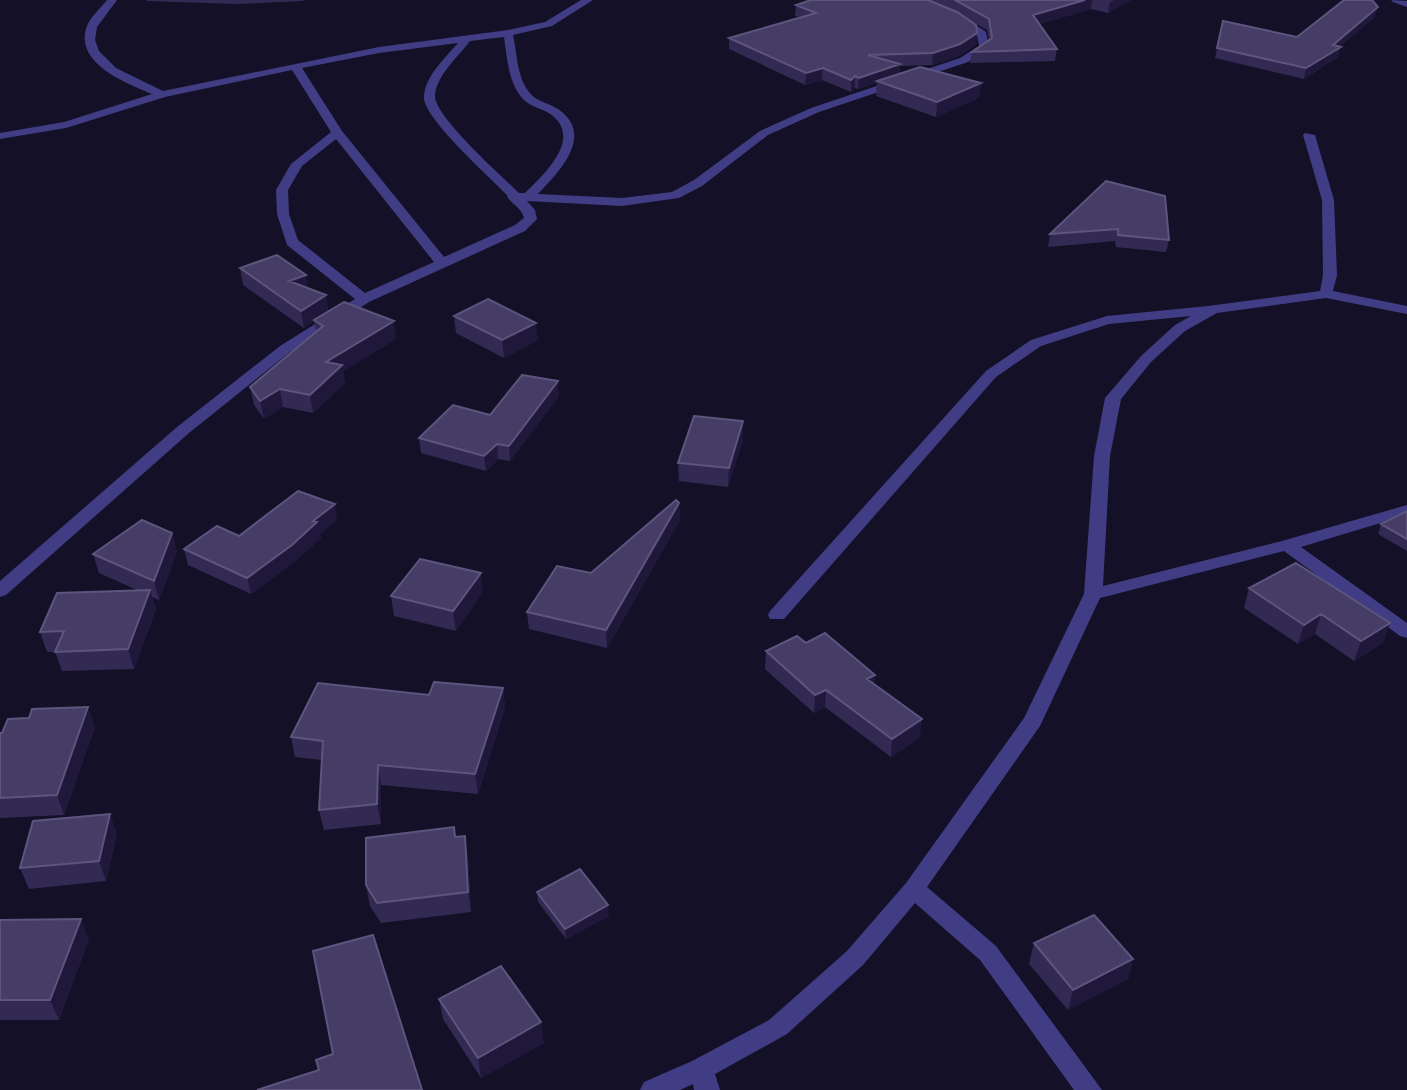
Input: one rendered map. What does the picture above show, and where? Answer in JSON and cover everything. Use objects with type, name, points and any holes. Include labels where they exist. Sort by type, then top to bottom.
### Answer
[{"type":"street","points":[[112,0],[96,20],[89,44],[95,54],[118,74],[162,94]]},
{"type":"street","points":[[0,136],[66,125],[162,94],[295,65],[508,33],[548,24],[588,0]]},
{"type":"street","points":[[512,196],[622,202],[675,195],[698,183],[764,133],[814,110],[964,60],[984,47],[982,34],[961,19],[913,0]]},
{"type":"street","points":[[1396,0],[1407,4]]},
{"type":"street","points":[[508,33],[518,79],[526,97],[560,115],[568,126],[568,145],[555,171],[529,196]]},
{"type":"street","points":[[0,591],[183,430],[285,349],[364,299],[520,228],[531,219],[529,210],[512,196],[437,117],[429,98],[434,80],[467,38]]},
{"type":"street","points":[[295,65],[337,133],[441,262]]},
{"type":"street","points":[[337,133],[297,164],[282,190],[283,214],[292,242],[364,299]]},
{"type":"street","points":[[1309,135],[1328,200],[1330,275],[1325,294]]},
{"type":"street","points":[[777,615],[991,374],[1036,343],[1107,320],[1325,294],[1407,310]]},
{"type":"street","points":[[653,1090],[704,1080],[778,1027],[855,958],[914,888],[1032,721],[1093,594],[1102,456],[1113,398],[1146,359],[1180,328],[1213,309]]},
{"type":"street","points":[[1093,594],[1287,545],[1407,510]]},
{"type":"street","points":[[1287,545],[1407,632]]},
{"type":"street","points":[[914,888],[988,953],[1089,1090]]},
{"type":"building","points":[[811,0],[928,0],[957,12],[976,25],[977,33],[960,44],[933,53],[868,55],[900,64],[859,78],[855,76],[851,80],[823,68],[806,73],[729,38],[816,13],[796,5]]},
{"type":"building","points":[[955,0],[1085,0],[1033,15],[1057,49],[972,52],[992,38],[989,19]]},
{"type":"building","points":[[1344,0],[1372,0],[1378,7],[1333,45],[1341,47],[1306,68],[1217,48],[1223,21],[1297,37]]},
{"type":"building","points":[[920,67],[981,83],[937,102],[877,81]]},
{"type":"building","points":[[1106,181],[1165,196],[1169,240],[1118,235],[1118,229],[1050,234]]},
{"type":"building","points":[[277,255],[306,275],[289,281],[326,295],[301,311],[240,268]]},
{"type":"building","points":[[488,299],[536,323],[502,340],[454,316]]},
{"type":"building","points":[[344,302],[394,321],[326,362],[342,365],[310,395],[280,389],[260,401],[250,387],[323,326],[314,320]]},
{"type":"building","points":[[522,375],[558,381],[509,446],[497,444],[484,456],[419,438],[453,405],[490,415]]},
{"type":"building","points":[[694,416],[743,421],[729,468],[678,463]]},
{"type":"building","points":[[298,491],[335,504],[313,521],[317,522],[292,545],[247,578],[184,549],[217,526],[239,536]]},
{"type":"building","points":[[676,500],[679,503],[606,630],[527,612],[557,566],[591,573]]},
{"type":"building","points":[[1407,511],[1407,539],[1381,524]]},
{"type":"building","points":[[142,520],[172,533],[154,581],[93,554]]},
{"type":"building","points":[[420,559],[481,573],[453,611],[391,596]]},
{"type":"building","points":[[1296,563],[1390,623],[1361,641],[1321,614],[1304,625],[1249,588]]},
{"type":"building","points":[[150,590],[128,649],[55,652],[64,631],[40,632],[57,593]]},
{"type":"building","points":[[825,633],[875,675],[867,679],[922,719],[892,739],[826,690],[815,695],[766,651],[797,636],[806,643]]},
{"type":"building","points":[[434,682],[503,688],[475,774],[378,765],[377,804],[319,810],[323,741],[291,737],[318,683],[429,695]]},
{"type":"building","points":[[88,707],[57,795],[0,798],[0,733],[8,719],[29,718],[32,709]]},
{"type":"building","points":[[110,814],[99,861],[20,868],[33,821]]},
{"type":"building","points":[[454,827],[455,837],[465,836],[468,892],[377,903],[366,885],[366,838]]},
{"type":"building","points":[[580,869],[608,905],[565,929],[537,892]]},
{"type":"building","points":[[1094,915],[1133,959],[1073,990],[1034,943]]},
{"type":"building","points":[[81,919],[50,1000],[0,1000],[0,920]]},
{"type":"building","points":[[373,935],[422,1090],[257,1090],[319,1070],[316,1060],[333,1054],[313,951]]},
{"type":"building","points":[[501,966],[541,1022],[478,1058],[439,999]]}]
